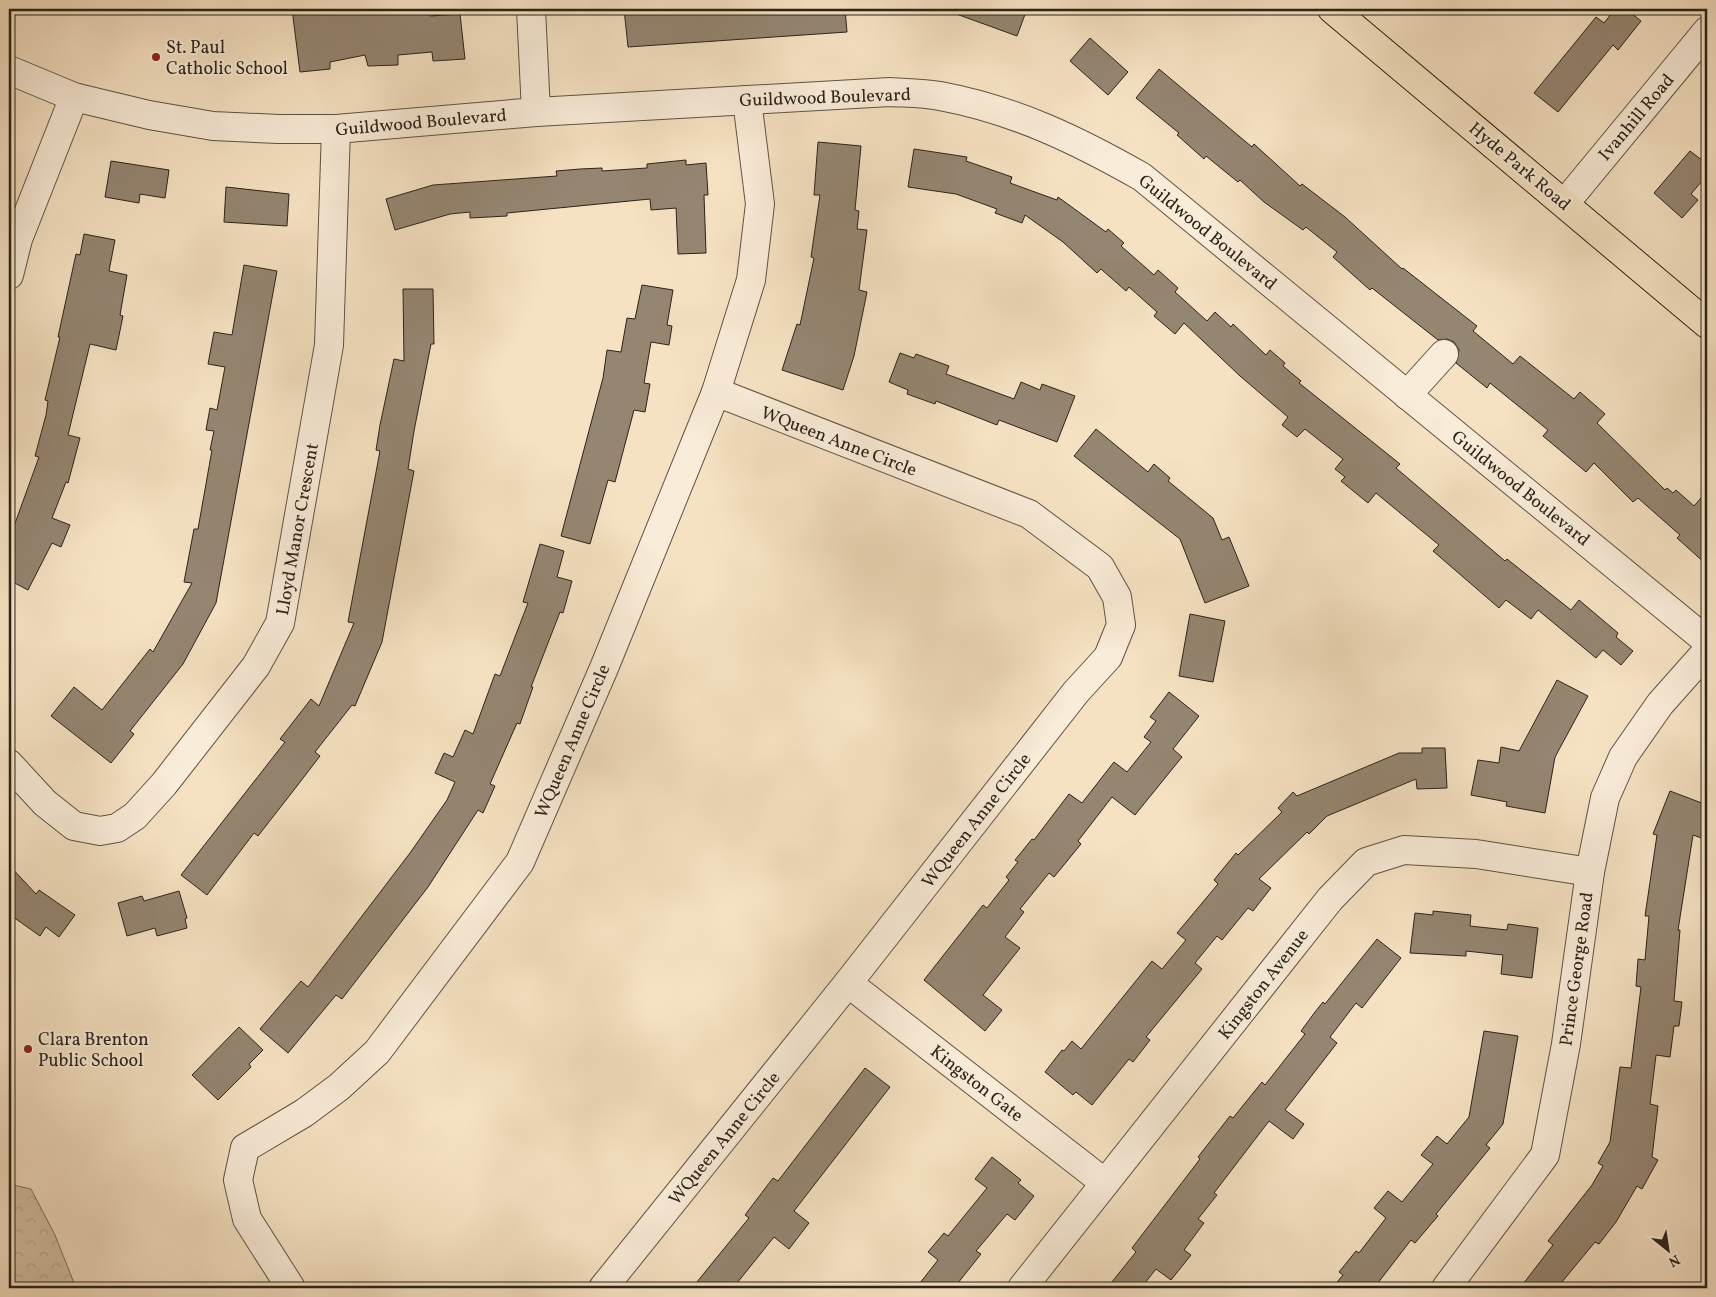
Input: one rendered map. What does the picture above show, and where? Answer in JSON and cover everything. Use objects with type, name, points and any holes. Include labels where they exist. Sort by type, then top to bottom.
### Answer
[{"type":"main road","name":"Hyde Park Road","points":[[1332,9],[1707,324]]},
{"type":"street","points":[[531,9],[536,112]]},
{"type":"street","name":"Ivanhill Road","points":[[1565,203],[1707,30]]},
{"type":"street","name":"Guildwood Boulevard","points":[[9,70],[74,97],[149,115],[213,126],[336,129],[536,112],[890,92],[939,96],[1021,117],[1080,142],[1142,177],[1707,641]]},
{"type":"street","points":[[9,275],[18,239],[74,97]]},
{"type":"street","points":[[716,392],[751,280],[760,204],[747,100]]},
{"type":"street","name":"Lloyd Manor Crescent","points":[[9,764],[45,803],[74,826],[100,831],[117,828],[135,816],[164,784],[256,666],[280,623],[329,345],[336,129]]},
{"type":"street","points":[[1407,395],[1444,354]]},
{"type":"street","name":"WQueen Anne Circle","points":[[291,1288],[247,1219],[238,1180],[245,1148],[304,1113],[339,1087],[377,1052],[520,862],[604,668],[716,392],[1029,514],[1100,567],[1117,597],[1121,625],[1108,657],[1076,692],[848,982],[603,1288]]},
{"type":"street","name":"Prince George Road","points":[[1446,1288],[1545,1155],[1566,1044],[1590,872],[1604,798],[1623,757],[1660,704],[1707,650]]},
{"type":"street","name":"Kingston Avenue","points":[[1022,1288],[1330,899],[1366,862],[1404,850],[1476,854],[1590,872]]},
{"type":"street","name":"Kingston Gate","points":[[848,982],[1105,1182]]},
{"type":"green space","points":[[9,1184],[31,1189],[55,1235],[76,1288],[9,1288]]},
{"type":"building","points":[[292,9],[360,9],[359,13],[429,9],[430,16],[460,14],[465,59],[433,61],[432,52],[398,55],[398,65],[368,66],[365,55],[330,62],[330,69],[300,72]]},
{"type":"building","points":[[624,9],[845,9],[847,32],[628,47]]},
{"type":"building","points":[[949,9],[1027,9],[1017,36],[948,11]]},
{"type":"building","points":[[1615,9],[1626,9],[1641,21],[1618,50],[1613,45],[1558,112],[1534,93],[1596,17],[1604,23]]},
{"type":"building","points":[[1090,38],[1128,72],[1108,95],[1070,61]]},
{"type":"building","points":[[1159,69],[1252,147],[1254,144],[1300,186],[1302,184],[1345,217],[1402,269],[1477,326],[1473,331],[1513,364],[1520,356],[1574,399],[1580,392],[1605,414],[1597,423],[1665,490],[1667,488],[1673,493],[1676,490],[1694,506],[1707,491],[1707,565],[1677,538],[1680,535],[1638,498],[1633,502],[1594,463],[1586,472],[1543,436],[1548,430],[1490,383],[1487,388],[1456,363],[1459,350],[1454,342],[1447,339],[1438,340],[1372,288],[1370,290],[1333,257],[1337,252],[1306,227],[1303,230],[1264,202],[1240,180],[1238,182],[1206,156],[1204,159],[1177,135],[1179,133],[1136,98]]},
{"type":"building","points":[[818,142],[861,146],[855,210],[859,211],[857,229],[867,230],[859,290],[867,292],[854,356],[843,390],[782,370],[797,324],[800,325],[814,258],[811,257],[820,195],[814,195]]},
{"type":"building","points":[[914,149],[967,157],[966,161],[1012,177],[1010,183],[1057,200],[1058,197],[1106,232],[1108,229],[1124,243],[1121,246],[1154,275],[1158,270],[1178,288],[1175,292],[1207,321],[1215,312],[1231,327],[1233,324],[1266,355],[1270,350],[1285,363],[1283,366],[1301,381],[1299,383],[1400,464],[1396,468],[1505,561],[1507,559],[1571,610],[1579,600],[1618,633],[1616,637],[1633,651],[1621,665],[1603,650],[1596,658],[1538,610],[1531,619],[1506,600],[1499,608],[1433,551],[1439,545],[1376,493],[1368,503],[1341,481],[1345,477],[1335,469],[1343,459],[1305,429],[1297,437],[1282,425],[1288,417],[1240,376],[1184,323],[1175,334],[1154,316],[1157,312],[1129,287],[1126,291],[1101,269],[1097,273],[1063,242],[1025,215],[1022,223],[995,213],[997,209],[956,194],[908,187]]},
{"type":"building","points":[[1690,151],[1707,164],[1707,175],[1691,194],[1698,200],[1682,218],[1654,193]]},
{"type":"building","points":[[686,160],[686,165],[706,163],[708,195],[704,195],[706,253],[678,254],[676,208],[651,210],[650,199],[507,213],[507,216],[470,218],[470,212],[450,214],[395,230],[386,199],[433,185],[557,176],[556,171],[580,169],[602,168],[602,171],[647,168],[647,164]]},
{"type":"building","points":[[111,161],[169,170],[165,198],[140,194],[139,203],[105,197]]},
{"type":"building","points":[[226,187],[289,194],[287,226],[224,222]]},
{"type":"building","points":[[84,234],[115,240],[109,271],[127,275],[120,315],[123,316],[116,350],[90,344],[68,435],[80,438],[68,483],[66,482],[52,518],[70,525],[61,547],[52,543],[28,590],[9,580],[9,540],[39,457],[35,456],[46,415],[48,401],[45,400],[60,337],[58,337],[76,254],[80,255]]},
{"type":"building","points":[[244,265],[277,271],[216,603],[183,664],[130,731],[134,734],[111,763],[51,716],[74,687],[102,710],[150,649],[153,652],[192,583],[184,582],[194,529],[198,529],[214,431],[206,430],[210,408],[217,410],[225,367],[208,364],[214,332],[232,335]]},
{"type":"building","points":[[642,285],[673,290],[667,325],[672,326],[669,345],[651,342],[644,383],[650,384],[645,412],[634,410],[615,482],[608,480],[590,544],[561,536],[603,378],[607,350],[621,352],[627,318],[635,319]]},
{"type":"building","points":[[403,289],[433,289],[434,344],[431,344],[414,431],[408,469],[414,471],[382,642],[355,706],[352,705],[315,752],[320,756],[258,836],[254,833],[207,895],[181,875],[285,742],[280,739],[311,699],[319,706],[354,623],[348,622],[380,451],[376,450],[380,425],[394,359],[404,361]]},
{"type":"building","points":[[900,353],[914,358],[916,354],[949,366],[946,374],[1014,399],[1021,382],[1040,390],[1042,384],[1075,396],[1057,442],[999,420],[997,425],[936,401],[935,404],[907,394],[908,390],[889,382]]},
{"type":"building","points":[[1096,429],[1148,472],[1154,464],[1170,478],[1168,481],[1213,518],[1222,540],[1229,537],[1249,586],[1205,603],[1180,539],[1074,456]]},
{"type":"building","points":[[540,544],[564,551],[557,577],[572,581],[563,613],[560,612],[531,687],[533,687],[520,724],[517,723],[490,784],[495,786],[483,813],[478,810],[428,887],[342,999],[336,995],[288,1053],[260,1029],[301,981],[308,987],[410,853],[447,800],[455,782],[435,773],[444,753],[453,757],[465,730],[473,734],[495,674],[500,676],[528,603],[523,602]]},
{"type":"building","points":[[1190,614],[1225,621],[1213,682],[1179,676]]},
{"type":"building","points":[[1557,680],[1588,696],[1555,757],[1545,813],[1506,806],[1507,802],[1471,795],[1478,760],[1499,763],[1501,747],[1519,751]]},
{"type":"building","points":[[1169,692],[1199,716],[1173,749],[1182,757],[1135,815],[1112,797],[1078,841],[1081,844],[1054,877],[1049,873],[1020,909],[1024,912],[1005,937],[1020,948],[983,995],[1002,1010],[985,1031],[924,980],[983,905],[987,908],[1009,880],[1006,877],[1018,862],[1015,860],[1032,839],[1034,840],[1069,794],[1082,803],[1114,762],[1127,772],[1151,742],[1144,737],[1156,721],[1150,717]]},
{"type":"building","points":[[1422,748],[1445,748],[1447,788],[1417,789],[1416,779],[1327,816],[1309,834],[1307,832],[1259,879],[1271,888],[1253,911],[1248,908],[1222,940],[1217,936],[1195,963],[1202,969],[1146,1037],[1150,1040],[1133,1062],[1129,1059],[1092,1105],[1076,1092],[1073,1095],[1045,1072],[1062,1050],[1064,1051],[1072,1041],[1081,1049],[1152,961],[1162,969],[1186,940],[1177,933],[1218,884],[1214,880],[1236,853],[1238,855],[1282,812],[1278,808],[1293,792],[1297,796],[1399,753],[1422,753]]},
{"type":"building","points":[[1670,791],[1707,805],[1707,840],[1693,835],[1678,930],[1680,930],[1674,1001],[1682,1002],[1679,1026],[1674,1026],[1670,1057],[1656,1055],[1650,1104],[1658,1106],[1652,1157],[1658,1160],[1642,1189],[1637,1186],[1616,1222],[1599,1244],[1595,1242],[1557,1288],[1520,1288],[1553,1245],[1548,1241],[1592,1185],[1603,1166],[1598,1163],[1610,1142],[1620,1067],[1631,1068],[1641,987],[1636,986],[1638,959],[1645,960],[1649,916],[1645,916],[1657,835],[1653,834]]},
{"type":"building","points":[[9,865],[36,894],[39,890],[75,915],[59,937],[46,927],[40,936],[9,914]]},
{"type":"building","points":[[179,891],[187,918],[185,919],[187,928],[157,936],[155,928],[127,936],[118,903],[142,896],[144,901]]},
{"type":"building","points":[[1433,911],[1471,915],[1470,926],[1507,930],[1508,924],[1538,928],[1532,978],[1501,974],[1503,955],[1466,951],[1466,956],[1410,953],[1415,913],[1433,915]]},
{"type":"building","points":[[1377,939],[1401,958],[1362,1008],[1356,1003],[1330,1037],[1337,1043],[1285,1110],[1304,1124],[1293,1139],[1269,1121],[1214,1193],[1217,1195],[1198,1219],[1204,1223],[1184,1250],[1191,1255],[1171,1280],[1156,1269],[1141,1288],[1107,1288],[1136,1252],[1132,1248],[1200,1159],[1198,1157],[1230,1116],[1233,1118],[1262,1082],[1265,1085],[1305,1034],[1301,1031],[1315,1012],[1323,1002],[1325,1004]]},
{"type":"building","points":[[239,1027],[263,1050],[249,1064],[251,1067],[218,1100],[192,1075]]},
{"type":"building","points":[[1484,1031],[1518,1036],[1503,1124],[1486,1145],[1490,1148],[1436,1214],[1438,1216],[1415,1243],[1411,1240],[1374,1288],[1332,1288],[1343,1275],[1339,1272],[1356,1251],[1359,1253],[1386,1218],[1374,1208],[1388,1191],[1402,1202],[1433,1164],[1421,1155],[1437,1136],[1447,1144],[1469,1117]]},
{"type":"building","points":[[865,1068],[890,1087],[794,1211],[809,1223],[789,1249],[774,1237],[733,1288],[692,1288],[749,1218],[745,1215],[773,1178],[778,1181]]},
{"type":"building","points":[[992,1157],[1021,1180],[1018,1183],[1034,1196],[1015,1220],[1007,1214],[976,1251],[981,1254],[954,1288],[916,1288],[938,1260],[928,1252],[944,1233],[948,1236],[987,1188],[975,1179]]},
{"type":"place","name":"St. Paul Catholic School","points":[[156,57]]},
{"type":"place","name":"Clara Brenton Public School","points":[[28,1049]]}]
